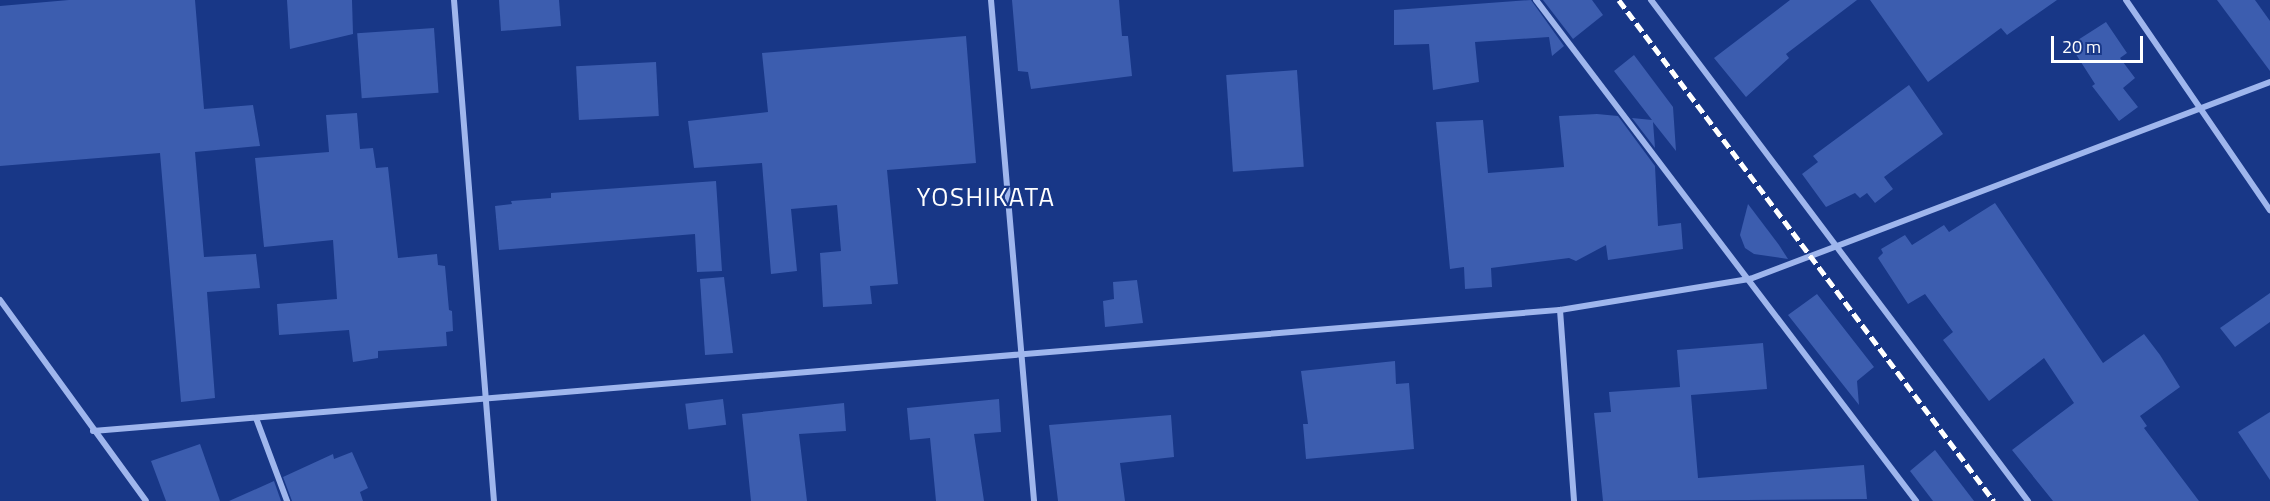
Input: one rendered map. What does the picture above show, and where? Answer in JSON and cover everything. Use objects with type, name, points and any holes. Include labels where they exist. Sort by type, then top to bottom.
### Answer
[{"type":"street","points":[[454,0],[494,501]]},
{"type":"street","points":[[991,0],[1034,501]]},
{"type":"street","points":[[1536,0],[1750,279],[1916,501]]},
{"type":"street","points":[[1651,0],[1838,244],[2028,501]]},
{"type":"street","points":[[2126,0],[2270,210]]},
{"type":"street","points":[[93,431],[1560,310],[1750,279],[2270,82]]},
{"type":"street","points":[[0,300],[146,501]]},
{"type":"street","points":[[1560,310],[1574,501]]},
{"type":"street","points":[[256,418],[287,501]]},
{"type":"building","points":[[69,0],[195,0],[204,109],[253,105],[260,146],[195,152],[204,257],[256,254],[260,288],[207,292],[215,398],[181,402],[160,153],[0,166],[0,6]]},
{"type":"building","points":[[287,0],[352,0],[353,34],[290,49]]},
{"type":"building","points":[[499,0],[559,0],[561,26],[501,31]]},
{"type":"building","points":[[1012,0],[1119,0],[1122,36],[1128,36],[1132,76],[1031,89],[1028,72],[1018,71]]},
{"type":"building","points":[[1531,0],[1564,46],[1552,56],[1549,37],[1475,42],[1479,82],[1433,90],[1429,44],[1394,45],[1394,10]]},
{"type":"building","points":[[1543,0],[1592,0],[1603,15],[1573,39]]},
{"type":"building","points":[[1790,0],[1857,0],[1786,54],[1789,58],[1746,97],[1714,58]]},
{"type":"building","points":[[1870,0],[2057,0],[2007,35],[2001,28],[1928,82]]},
{"type":"building","points":[[2217,0],[2255,0],[2270,21],[2270,71]]},
{"type":"building","points":[[2106,22],[2127,53],[2120,58],[2135,78],[2123,88],[2138,107],[2119,121],[2092,86],[2095,84],[2070,45]]},
{"type":"building","points":[[434,28],[439,93],[362,98],[357,33]]},
{"type":"building","points":[[966,36],[976,163],[887,170],[898,284],[870,286],[872,304],[823,307],[820,253],[841,251],[837,205],[791,209],[797,271],[771,274],[762,163],[694,168],[688,121],[768,112],[762,53]]},
{"type":"building","points":[[1634,55],[1673,107],[1676,151],[1653,122],[1655,148],[1632,118],[1652,120],[1614,71]]},
{"type":"building","points":[[656,62],[659,116],[579,120],[576,66]]},
{"type":"building","points":[[1297,70],[1304,167],[1233,172],[1226,75]]},
{"type":"building","points":[[1909,85],[1943,134],[1884,177],[1893,189],[1875,203],[1867,193],[1860,198],[1855,193],[1826,207],[1802,174],[1818,162],[1813,156]]},
{"type":"building","points":[[357,113],[360,149],[373,148],[376,168],[388,167],[398,258],[437,254],[438,265],[445,266],[453,331],[446,332],[447,346],[378,351],[378,358],[353,362],[349,330],[279,335],[277,304],[337,299],[333,240],[264,247],[255,158],[329,152],[326,115]]},
{"type":"building","points":[[1597,114],[1618,116],[1655,166],[1658,226],[1681,223],[1683,249],[1608,260],[1606,245],[1576,261],[1569,258],[1491,268],[1492,287],[1465,289],[1464,267],[1450,269],[1436,122],[1483,120],[1488,173],[1564,167],[1559,116]]},
{"type":"building","points":[[716,181],[722,271],[697,272],[695,234],[499,250],[495,206],[512,204],[511,201],[551,198],[551,193]]},
{"type":"building","points":[[1995,203],[2103,363],[2144,334],[2160,355],[2180,387],[2140,416],[2147,426],[2144,428],[2199,501],[2053,501],[2012,450],[2074,403],[2044,358],[1989,401],[1943,340],[1953,332],[1925,294],[1908,304],[1878,258],[1883,253],[1881,249],[1905,235],[1912,245],[1944,225],[1949,232]]},
{"type":"building","points":[[1748,204],[1788,259],[1754,254],[1745,248],[1740,235]]},
{"type":"building","points":[[724,277],[733,353],[705,355],[700,279]]},
{"type":"building","points":[[1137,280],[1143,323],[1105,327],[1103,301],[1114,299],[1113,282]]},
{"type":"building","points":[[2270,293],[2270,322],[2235,347],[2220,328]]},
{"type":"building","points":[[1817,294],[1874,367],[1857,381],[1859,405],[1788,315]]},
{"type":"building","points":[[1763,343],[1767,389],[1691,395],[1698,478],[1864,465],[1867,499],[1603,501],[1594,413],[1611,412],[1609,392],[1680,387],[1677,350]]},
{"type":"building","points":[[1395,361],[1396,384],[1409,383],[1414,449],[1306,459],[1303,424],[1308,424],[1301,371]]},
{"type":"building","points":[[723,399],[726,425],[688,429],[685,404]]},
{"type":"building","points":[[999,399],[1001,432],[974,434],[984,501],[936,501],[930,438],[910,440],[907,408]]},
{"type":"building","points":[[844,403],[846,431],[799,434],[807,501],[751,501],[742,414]]},
{"type":"building","points":[[2270,412],[2270,480],[2238,432]]},
{"type":"building","points":[[1171,415],[1174,457],[1120,463],[1125,501],[1058,501],[1049,425]]},
{"type":"building","points":[[200,444],[220,501],[166,501],[151,461]]},
{"type":"building","points":[[1935,450],[1974,501],[1933,501],[1910,471]]},
{"type":"building","points":[[352,452],[368,488],[360,492],[363,501],[292,501],[283,477],[333,454],[334,459]]},
{"type":"building","points":[[274,481],[281,501],[229,501]]},
{"type":"railway","points":[[1619,0],[1994,501]]},
{"type":"district","name":"YOSHIKATA","points":[[986,197]]}]
